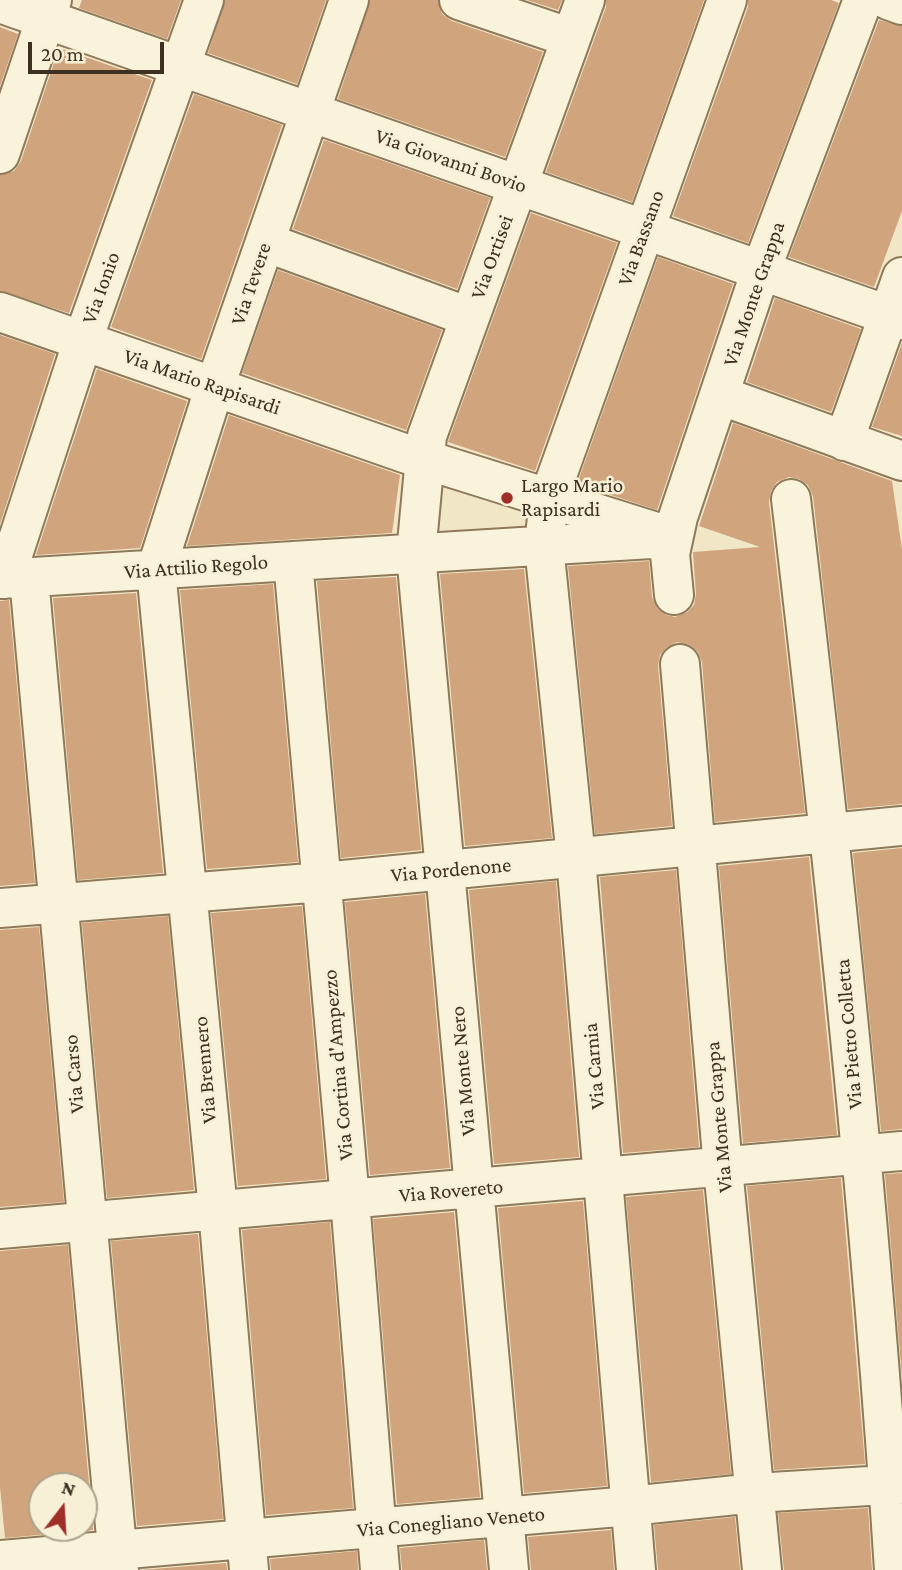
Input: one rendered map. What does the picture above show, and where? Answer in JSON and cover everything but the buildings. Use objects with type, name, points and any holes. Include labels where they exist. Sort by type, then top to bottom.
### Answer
[{"type":"street","name":"Via Ionio","points":[[11,579],[82,341],[204,0]]},
{"type":"street","name":"Via Tevere","points":[[156,570],[215,386],[349,0]]},
{"type":"street","points":[[459,0],[571,38]]},
{"type":"street","name":"Via Ortisei","points":[[409,561],[419,449],[585,0]]},
{"type":"street","name":"Via Bassano","points":[[545,554],[553,488],[727,0]]},
{"type":"street","name":"Via Monte Grappa","points":[[674,595],[670,554],[672,537],[761,270],[863,0]]},
{"type":"street","points":[[888,0],[902,5]]},
{"type":"street","name":"Via Giovanni Bovio","points":[[0,3],[49,9],[181,67],[895,318]]},
{"type":"street","points":[[0,154],[49,9]]},
{"type":"street","points":[[265,242],[470,317]]},
{"type":"street","points":[[844,441],[895,318],[902,277]]},
{"type":"street","name":"Via Mario Rapisardi","points":[[0,312],[215,386],[553,488],[672,537]]},
{"type":"street","points":[[719,395],[902,461]]},
{"type":"street","name":"Via Pietro Colletta","points":[[791,499],[831,833],[860,1155],[895,1485],[894,1570]]},
{"type":"street","name":"Via Attilio Regolo","points":[[11,579],[293,561],[409,561],[545,554],[672,537]]},
{"type":"street","name":"Via Carnia","points":[[545,554],[576,858],[636,1570]]},
{"type":"street","name":"Via Cortina d'Ampezzo","points":[[293,561],[380,1570]]},
{"type":"street","name":"Via Monte Nero","points":[[409,561],[445,871],[509,1570]]},
{"type":"street","name":"Via Brennero","points":[[156,570],[218,1210],[248,1554]]},
{"type":"street","name":"Via Carso","points":[[11,579],[58,903],[118,1560]]},
{"type":"street","name":"Via Monte Grappa","points":[[680,664],[723,1167],[762,1570]]},
{"type":"street","name":"Via Pordenone","points":[[0,908],[445,871],[902,826]]},
{"type":"street","name":"Via Rovereto","points":[[0,1229],[902,1151]]},
{"type":"street","name":"Via Conegliano Veneto","points":[[0,1560],[118,1560],[248,1554],[377,1528],[755,1493],[895,1485]]},
{"type":"place","name":"Largo Mario Rapisardi","points":[[507,498]]}]
